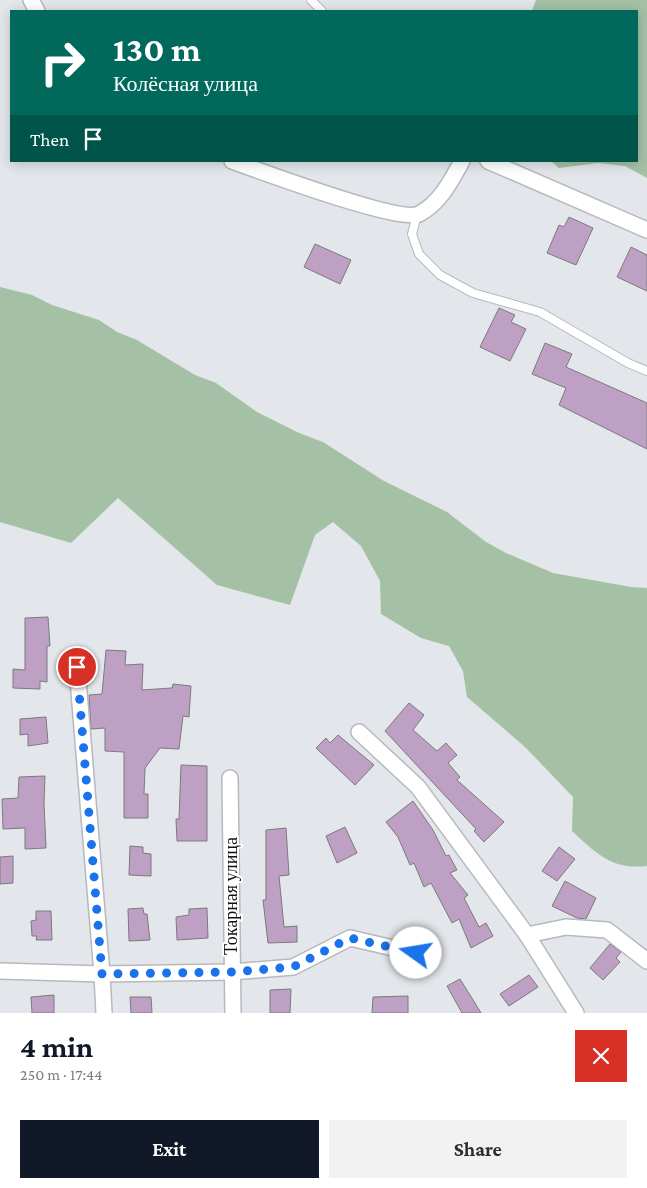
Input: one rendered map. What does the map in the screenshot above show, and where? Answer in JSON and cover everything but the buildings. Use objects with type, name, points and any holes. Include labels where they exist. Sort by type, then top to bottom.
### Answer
[{"type":"street","points":[[235,162],[399,215],[417,215],[434,204],[446,190],[461,162]]},
{"type":"street","points":[[490,162],[647,230]]},
{"type":"street","points":[[77,667],[104,1013]]},
{"type":"street","points":[[358,732],[418,787],[527,935],[576,1013]]},
{"type":"street","name":"Токарная улица","points":[[230,778],[234,1013]]},
{"type":"street","points":[[527,935],[566,927],[607,930],[647,962]]},
{"type":"street","points":[[0,971],[102,974],[232,972],[293,967],[350,938],[432,957]]},
{"type":"lane","points":[[311,0],[321,10]]},
{"type":"lane","points":[[417,215],[412,234],[419,254],[440,275],[473,293],[540,312],[628,363],[647,370]]},
{"type":"green space","points":[[536,0],[647,0],[647,178],[625,166],[598,163],[559,168],[552,162],[638,162],[638,10],[532,10]]},
{"type":"green space","points":[[0,287],[32,295],[52,305],[99,320],[117,332],[137,340],[195,375],[216,383],[257,412],[299,433],[323,442],[384,481],[447,512],[486,542],[506,553],[553,573],[631,587],[647,588],[647,866],[635,867],[614,863],[589,847],[572,831],[573,797],[525,747],[467,697],[463,671],[449,646],[421,638],[381,614],[380,581],[361,546],[333,522],[315,535],[290,605],[217,585],[118,498],[71,543],[0,522]]},
{"type":"route","points":[[77,667],[102,974],[232,972],[293,967],[350,938],[416,953]]}]
